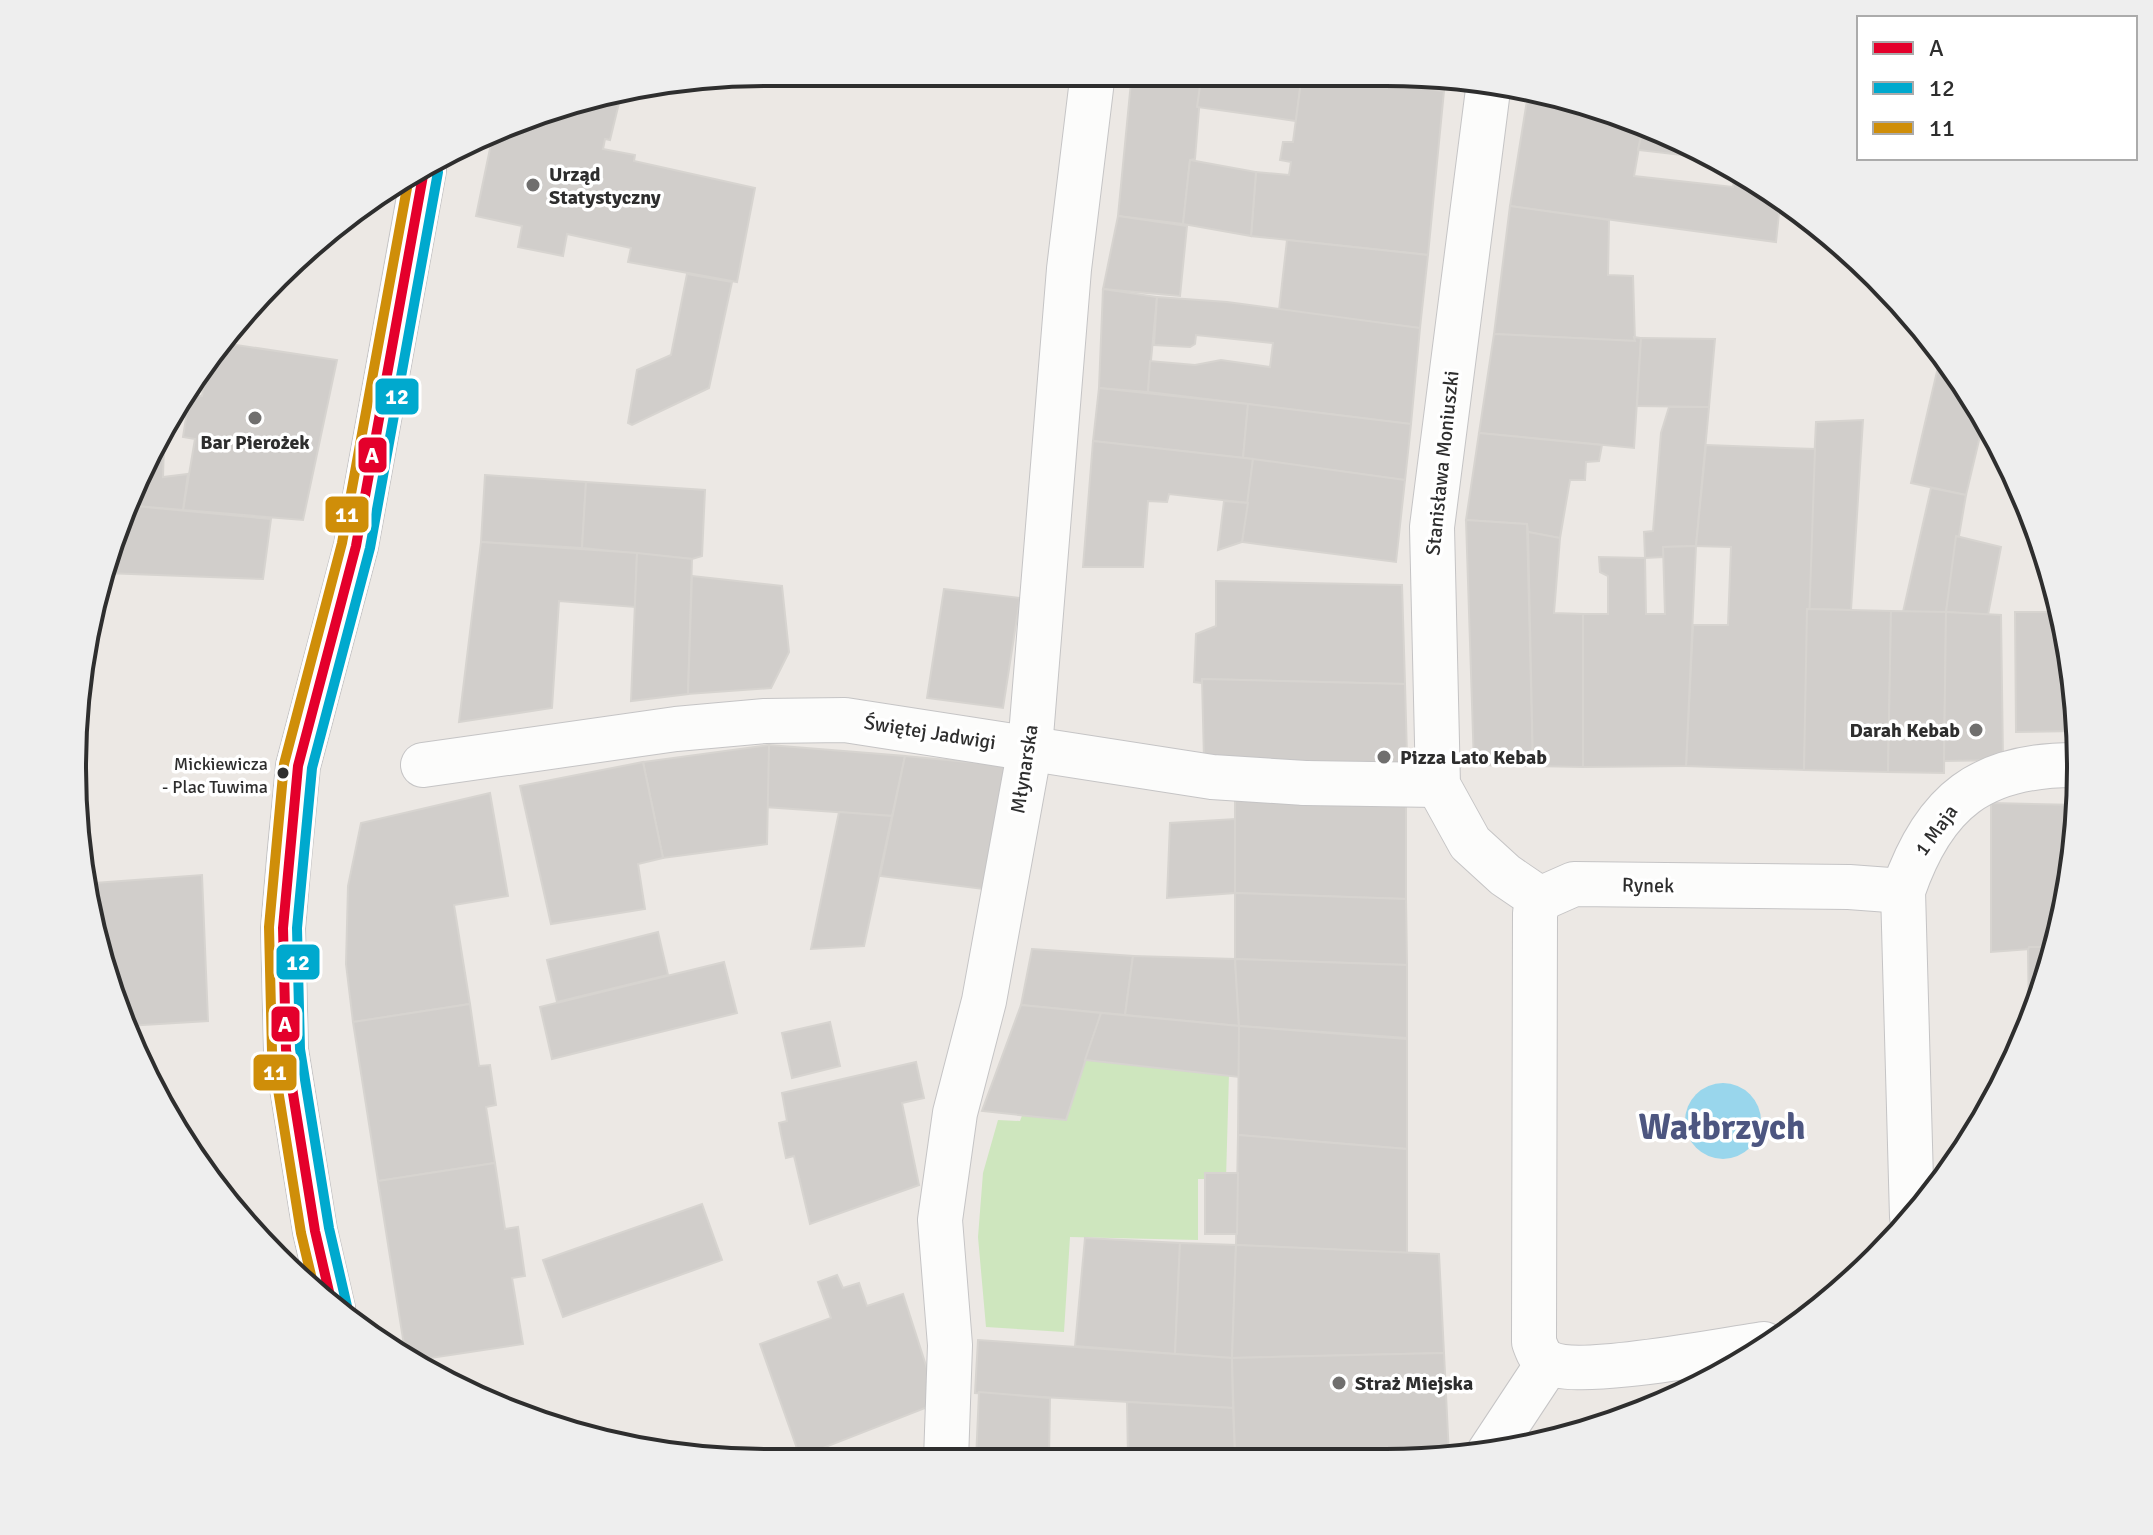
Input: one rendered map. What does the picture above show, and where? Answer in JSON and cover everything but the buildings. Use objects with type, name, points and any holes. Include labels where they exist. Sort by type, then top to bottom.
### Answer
[{"type":"street","name":"Młynarska","points":[[946,1449],[950,1345],[940,1220],[955,1113],[984,1001],[1030,748],[1069,269],[1091,86]]},
{"type":"street","name":"Stanisława Moniuszki","points":[[1488,94],[1431,557],[1438,785],[1470,843],[1505,875],[1540,899]]},
{"type":"street","points":[[328,1288],[315,1231],[286,1050],[283,928],[298,766],[356,546],[422,180]]},
{"type":"street","name":"Świętej Jadwigi","points":[[423,765],[676,729],[778,721],[845,720],[1212,777],[1305,783],[1438,785]]},
{"type":"street","name":"1 Maja","points":[[1903,891],[1916,851],[1945,810],[1964,794],[2014,771],[2044,764],[2067,765]]},
{"type":"street","name":"Rynek","points":[[1540,899],[1574,884],[1849,887],[1903,891]]},
{"type":"street","points":[[1903,891],[1912,1200]]},
{"type":"street","points":[[1540,899],[1532,929],[1534,1342],[1539,1356],[1548,1363],[1582,1368],[1744,1347]]},
{"type":"street","points":[[1498,1439],[1548,1363]]},
{"type":"green space","points":[[1058,1019],[1230,1038],[1226,1179],[1198,1179],[1198,1240],[1070,1237],[1064,1332],[986,1327],[978,1237],[983,1173],[998,1120],[1020,1121]]},
{"type":"water","points":[[1723,1083],[1738,1086],[1750,1094],[1758,1106],[1761,1121],[1758,1136],[1750,1148],[1738,1156],[1723,1159],[1708,1156],[1696,1148],[1688,1136],[1685,1121],[1688,1106],[1696,1094],[1708,1086]]},
{"type":"transit line","name":"12","points":[[346,1303],[329,1228],[300,1049],[297,928],[312,768],[370,548],[438,172]]},
{"type":"transit line","name":"A","points":[[328,1288],[315,1231],[286,1050],[283,928],[298,766],[356,546],[422,180]]},
{"type":"transit line","name":"11","points":[[310,1273],[301,1233],[272,1052],[269,927],[284,764],[342,543],[407,190]]},
{"type":"place","name":"Urząd Statystyczny","points":[[533,185]]},
{"type":"place","name":"Bar Pierożek","points":[[255,418]]},
{"type":"place","name":"Darah Kebab","points":[[1976,730]]},
{"type":"place","name":"Pizza Lato Kebab","points":[[1384,757]]},
{"type":"place","name":"Mickiewicza - Plac Tuwima","points":[[283,773]]},
{"type":"place","name":"Straż Miejska","points":[[1339,1383]]},
{"type":"district","name":"Wałbrzych","points":[[1722,1126]]}]
